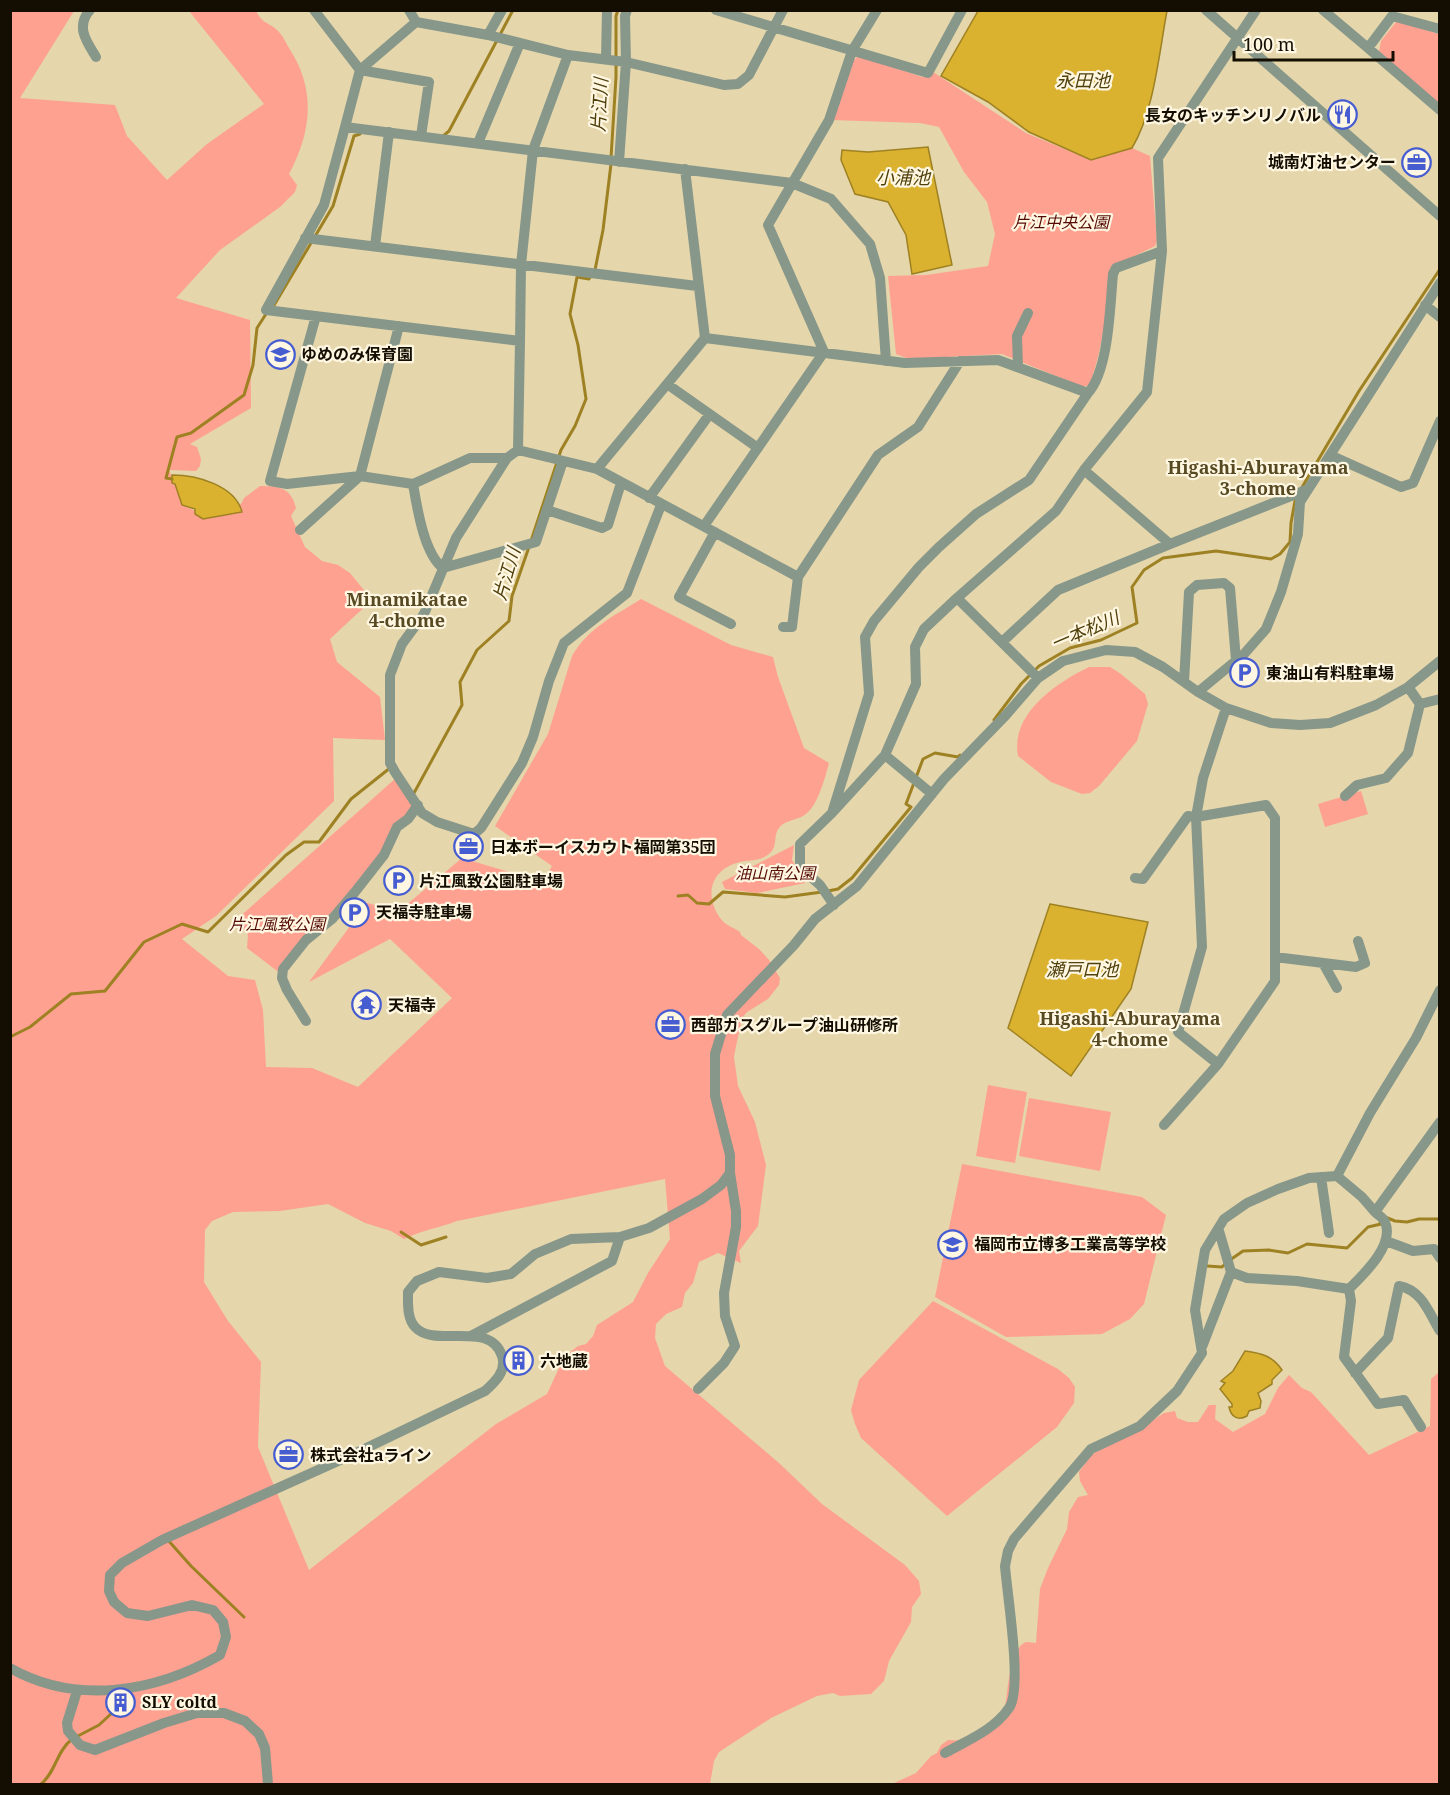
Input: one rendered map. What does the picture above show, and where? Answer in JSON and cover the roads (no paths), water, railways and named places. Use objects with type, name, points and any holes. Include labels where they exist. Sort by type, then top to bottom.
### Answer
[{"type":"street","points":[[90,10],[85,15],[82,32],[96,57]]},
{"type":"street","points":[[314,10],[360,70],[429,82],[421,136]]},
{"type":"street","points":[[495,37],[502,10]]},
{"type":"street","points":[[607,10],[608,59]]},
{"type":"street","points":[[619,162],[627,10]]},
{"type":"street","points":[[716,10],[927,73],[962,10]]},
{"type":"street","points":[[409,11],[416,22],[495,37],[568,55],[626,62],[724,86],[738,84],[749,75],[783,10]]},
{"type":"street","points":[[824,352],[768,225],[829,120],[852,51],[877,10]]},
{"type":"street","points":[[1206,10],[1440,216]]},
{"type":"street","points":[[831,901],[820,885],[800,867],[800,844],[885,755],[916,684],[915,647],[924,629],[1056,511],[1084,470],[1147,392],[1162,251],[1158,158],[1256,10]]},
{"type":"street","points":[[1323,10],[1440,110]]},
{"type":"street","points":[[1368,48],[1392,16],[1440,29]]},
{"type":"street","points":[[416,22],[360,70],[324,205],[305,237],[271,310],[520,341]]},
{"type":"street","points":[[478,143],[520,43]]},
{"type":"street","points":[[518,450],[522,265],[533,150],[568,55]]},
{"type":"street","points":[[345,127],[389,137],[421,136],[792,183],[831,199],[870,244],[880,278],[886,361]]},
{"type":"street","points":[[375,246],[389,137]]},
{"type":"street","points":[[597,469],[705,338],[697,286],[685,169]]},
{"type":"street","points":[[305,237],[697,286]]},
{"type":"street","points":[[832,813],[869,694],[865,637],[874,621],[919,567],[939,547],[976,514],[1029,480],[1093,387],[1103,362],[1113,273],[1116,268],[1162,251]]},
{"type":"street","points":[[1198,692],[1236,660],[1266,629],[1281,592],[1298,534],[1299,502],[1305,490],[1330,455],[1440,283]]},
{"type":"street","points":[[1425,305],[1440,317]]},
{"type":"street","points":[[1018,367],[1017,336],[1028,313]]},
{"type":"street","points":[[316,316],[270,481],[287,484],[360,476],[413,484],[470,458],[507,458]]},
{"type":"street","points":[[300,530],[360,476],[399,326]]},
{"type":"street","points":[[705,338],[906,363],[998,360],[1088,393]]},
{"type":"street","points":[[704,526],[824,352]]},
{"type":"street","points":[[783,627],[792,627],[798,577],[878,455],[918,427],[960,361]]},
{"type":"street","points":[[667,384],[758,448]]},
{"type":"street","points":[[649,498],[709,415]]},
{"type":"street","points":[[1330,455],[1401,487],[1413,483],[1440,421]]},
{"type":"street","points":[[661,505],[627,593],[564,643],[522,763],[481,828],[474,834],[437,822],[422,813],[390,763],[390,675],[402,644],[424,614],[456,538],[507,458],[518,450],[597,469],[798,577]]},
{"type":"street","points":[[443,568],[536,542],[563,460]]},
{"type":"street","points":[[1084,470],[1170,544]]},
{"type":"street","points":[[547,510],[602,528],[608,525],[621,483]]},
{"type":"street","points":[[413,484],[422,528],[437,563],[443,568]]},
{"type":"street","points":[[1002,642],[1058,590],[1305,490]]},
{"type":"street","points":[[714,532],[679,597],[729,620]]},
{"type":"street","points":[[1184,682],[1189,592],[1197,585],[1224,582],[1230,588],[1236,660]]},
{"type":"street","points":[[957,598],[1038,678]]},
{"type":"street","points":[[699,1389],[724,1363],[735,1346],[725,1316],[724,1293],[736,1227],[736,1211],[730,1173],[730,1155],[715,1096],[715,1054],[727,1015],[778,959],[794,945],[831,901],[857,886],[944,779],[1038,678],[1063,661],[1106,650],[1135,652],[1163,667],[1198,692],[1226,708],[1271,723],[1300,725],[1330,723],[1376,705],[1408,687],[1440,661]]},
{"type":"street","points":[[1345,796],[1357,784],[1386,778],[1408,753],[1420,704],[1408,687]]},
{"type":"street","points":[[1420,704],[1440,699]]},
{"type":"street","points":[[1218,1064],[1178,1032],[1202,947],[1196,818],[1203,778],[1226,708]]},
{"type":"street","points":[[885,755],[932,794]]},
{"type":"street","points":[[306,1021],[287,990],[282,978],[283,969],[306,940],[333,918],[355,892],[384,855],[397,827],[408,819],[418,805]]},
{"type":"street","points":[[1136,878],[1143,879],[1188,816],[1196,818],[1266,805],[1275,818],[1275,981],[1218,1064],[1164,1125]]},
{"type":"street","points":[[1275,957],[1356,967],[1365,963],[1358,940]]},
{"type":"street","points":[[1323,963],[1336,988]]},
{"type":"street","points":[[1337,1176],[1370,1113],[1416,1038],[1440,990]]},
{"type":"street","points":[[1375,1212],[1440,1122]]},
{"type":"street","points":[[10,1668],[46,1683],[77,1691],[112,1691],[150,1683],[196,1669],[220,1655],[226,1637],[223,1622],[213,1610],[192,1605],[148,1616],[128,1613],[114,1602],[109,1591],[110,1575],[122,1563],[162,1540],[356,1453],[485,1391],[501,1376],[503,1358],[496,1344],[479,1336],[447,1337],[425,1333],[416,1328],[408,1313],[408,1292],[417,1281],[438,1272],[487,1278],[511,1274],[535,1254],[571,1239],[620,1237],[648,1228],[702,1199],[721,1185],[730,1173]]},
{"type":"street","points":[[945,1753],[990,1727],[1011,1706],[1016,1671],[1005,1566],[1008,1551],[1014,1539],[1091,1449],[1140,1426],[1177,1391],[1202,1353],[1195,1310],[1205,1250],[1219,1231],[1224,1219],[1247,1203],[1309,1178],[1337,1176],[1385,1221],[1388,1238],[1372,1266],[1349,1289]]},
{"type":"street","points":[[1321,1177],[1329,1233]]},
{"type":"street","points":[[1201,1348],[1231,1271],[1219,1231]]},
{"type":"street","points":[[470,1336],[612,1261],[620,1237]]},
{"type":"street","points":[[1386,1241],[1413,1251],[1434,1249],[1440,1258]]},
{"type":"street","points":[[1231,1271],[1247,1278],[1297,1281],[1349,1289]]},
{"type":"street","points":[[1355,1372],[1388,1338],[1400,1286],[1408,1288],[1422,1299],[1440,1331]]},
{"type":"street","points":[[1349,1289],[1351,1301],[1344,1357],[1378,1404],[1404,1400],[1421,1427]]},
{"type":"street","points":[[77,1691],[67,1723],[68,1731],[80,1745],[95,1750],[196,1713],[224,1713],[244,1721],[259,1734],[265,1748],[268,1785]]},
{"type":"water","name":"永田池","points":[[978,11],[1167,11],[1151,100],[1132,148],[1091,160],[1029,132],[988,102],[941,76]]},
{"type":"water","name":"小浦池","points":[[928,147],[952,265],[912,274],[906,235],[888,202],[855,194],[841,160],[842,150],[868,152]]},
{"type":"water","points":[[172,475],[192,477],[223,488],[238,503],[242,512],[203,519],[195,514],[195,509],[182,505],[175,484],[172,483]]},
{"type":"water","name":"瀬戸口池","points":[[1050,904],[1148,922],[1131,989],[1071,1076],[1008,1028]]},
{"type":"water","points":[[1245,1351],[1266,1356],[1275,1361],[1282,1370],[1272,1380],[1272,1384],[1258,1393],[1261,1401],[1260,1408],[1249,1411],[1247,1416],[1238,1418],[1231,1413],[1229,1407],[1232,1407],[1232,1404],[1220,1389],[1225,1383],[1221,1381],[1233,1371]]},
{"type":"waterway","points":[[442,137],[449,131],[513,10]]},
{"type":"waterway","name":"片江川","points":[[611,158],[618,10]]},
{"type":"waterway","points":[[273,307],[333,206],[354,136],[360,134]]},
{"type":"waterway","name":"片江川","points":[[595,270],[603,230],[611,164]]},
{"type":"waterway","name":"一本松川","points":[[1301,489],[1359,391],[1440,269]]},
{"type":"waterway","name":"片江川","points":[[531,541],[561,450],[575,426],[586,399],[578,345],[570,314],[577,277],[589,279],[591,276]]},
{"type":"waterway","points":[[172,479],[166,478],[177,437],[191,433],[244,395],[253,365],[257,328],[266,314]]},
{"type":"waterway","name":"一本松川","points":[[994,720],[1021,684],[1039,666],[1070,648],[1101,640],[1137,623],[1132,587],[1144,570],[1163,558],[1216,551],[1271,559],[1280,554],[1290,542],[1295,501]]},
{"type":"waterway","name":"片江川","points":[[413,792],[462,705],[460,682],[477,650],[509,621],[512,596],[529,547]]},
{"type":"waterway","name":"一本松川","points":[[828,891],[838,889],[852,878],[911,807],[906,804],[923,759],[935,753],[958,757],[960,755]]},
{"type":"waterway","name":"片江川","points":[[10,1037],[30,1027],[71,994],[105,991],[144,942],[182,924],[208,932],[286,855],[304,842],[319,842],[351,799],[390,768]]},
{"type":"waterway","name":"一本松川","points":[[678,896],[688,895],[697,903],[709,904],[723,892],[785,897],[822,892]]},
{"type":"waterway","points":[[1385,1217],[1407,1222],[1419,1219],[1440,1219]]},
{"type":"waterway","points":[[1230,1260],[1243,1251],[1269,1250],[1288,1253],[1307,1244],[1347,1248],[1368,1227],[1381,1224],[1380,1222]]},
{"type":"waterway","points":[[401,1232],[421,1245],[446,1237]]},
{"type":"waterway","points":[[1207,1266],[1222,1267],[1225,1264]]},
{"type":"waterway","points":[[167,1539],[191,1566],[244,1617]]},
{"type":"waterway","points":[[76,1737],[99,1725],[113,1712]]},
{"type":"waterway","points":[[41,1784],[50,1774],[62,1750],[71,1740]]},
{"type":"place","name":"長女のキッチンリノバル","points":[[1342,115]]},
{"type":"place","name":"城南灯油センター","points":[[1417,162]]},
{"type":"place","name":"ゆめのみ保育園","points":[[280,354]]},
{"type":"place","name":"東油山有料駐車場","points":[[1245,673]]},
{"type":"place","name":"日本ボーイスカウト福岡第35団","points":[[469,847]]},
{"type":"place","name":"片江風致公園駐車場","points":[[398,881]]},
{"type":"place","name":"天福寺駐車場","points":[[355,912]]},
{"type":"place","name":"天福寺","points":[[367,1005]]},
{"type":"place","name":"西部ガスグループ油山研修所","points":[[670,1025]]},
{"type":"place","name":"福岡市立博多工業高等学校","points":[[953,1244]]},
{"type":"place","name":"六地蔵","points":[[519,1361]]},
{"type":"place","name":"株式会社aライン","points":[[289,1455]]},
{"type":"place","name":"SLY coltd","points":[[121,1702]]},
{"type":"district","name":"Higashi-Aburayama 3-chome","points":[[1258,478]]},
{"type":"district","name":"Minamikatae 4-chome","points":[[407,610]]},
{"type":"district","name":"Higashi-Aburayama 4-chome","points":[[1130,1029]]},
{"type":"park label","name":"片江中央公園","points":[[1061,222]]},
{"type":"park label","name":"油山南公園","points":[[775,873]]},
{"type":"park label","name":"片江風致公園","points":[[277,924]]}]
